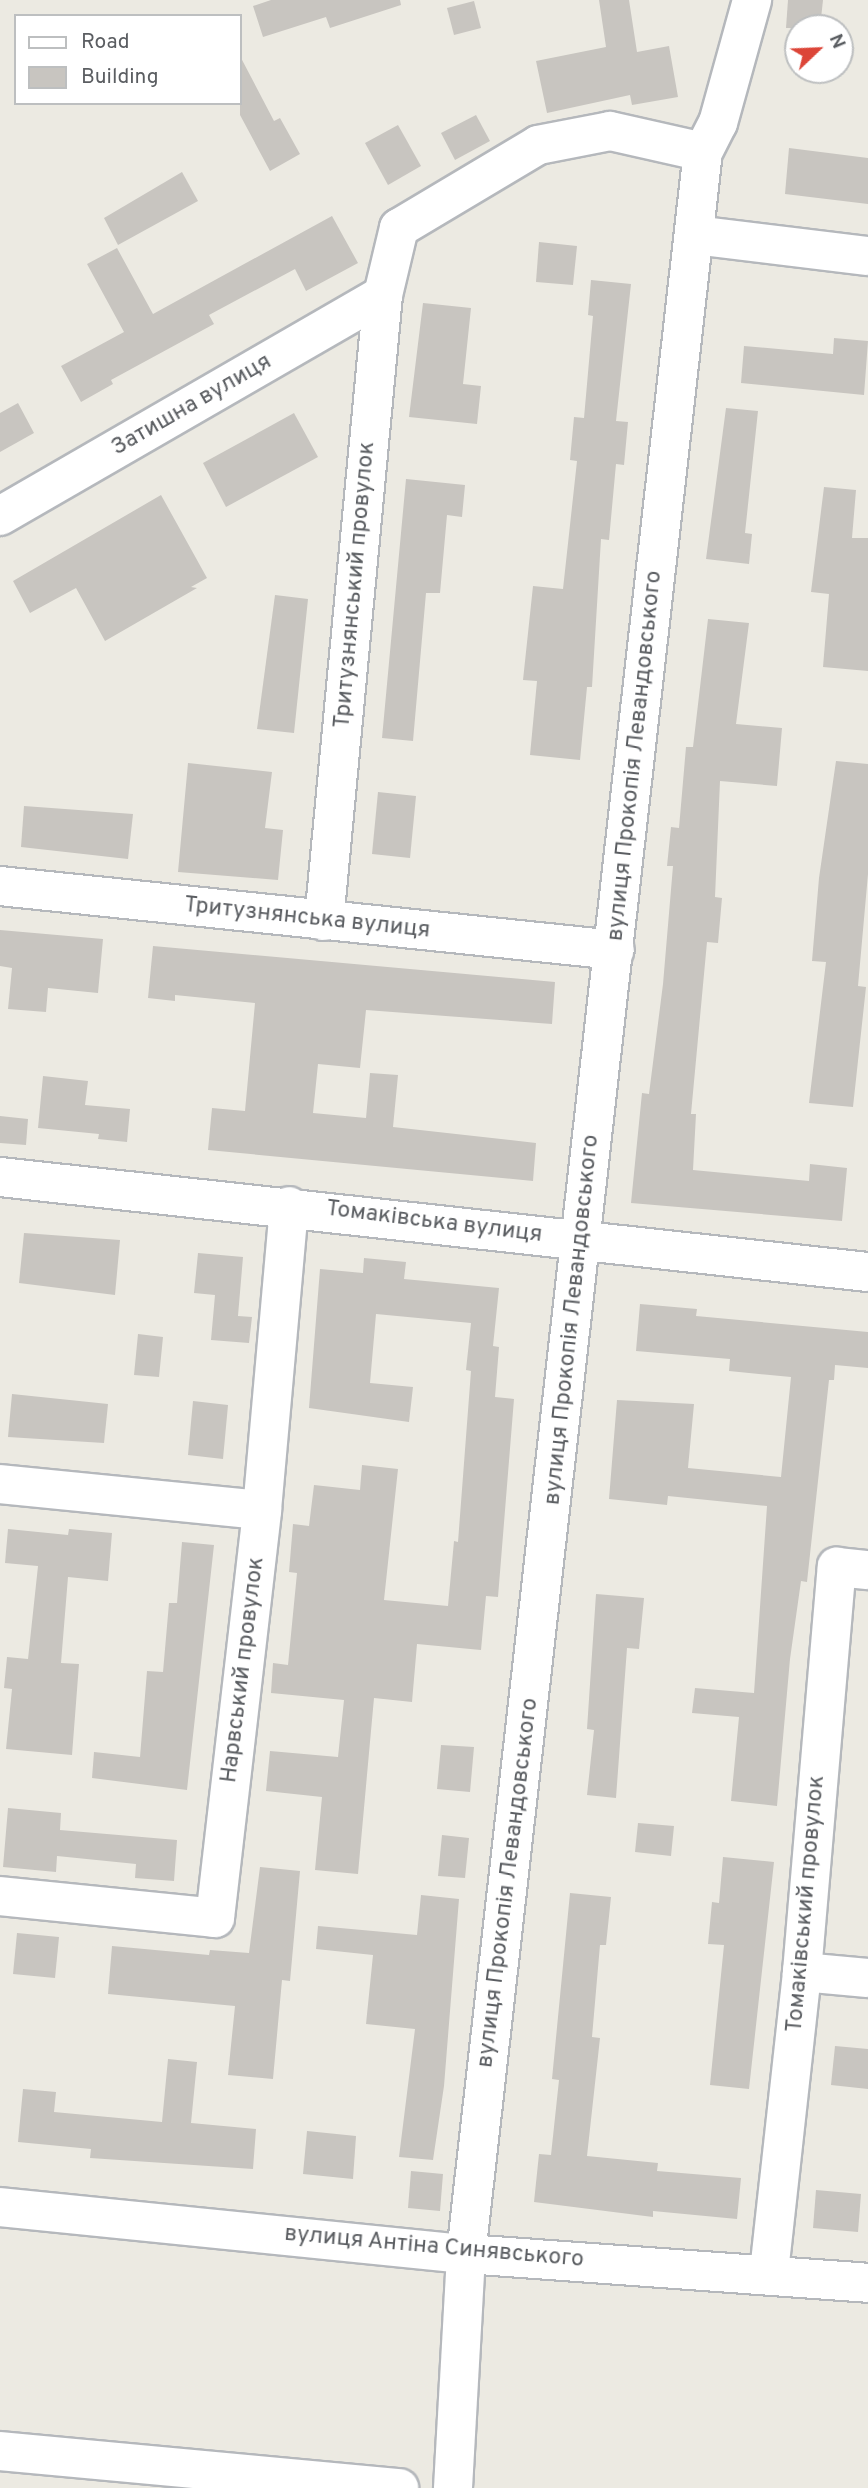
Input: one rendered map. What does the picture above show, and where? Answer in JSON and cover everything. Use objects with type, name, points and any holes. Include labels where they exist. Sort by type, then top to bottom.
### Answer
[{"type":"street","name":"вулиця Прокопія Левандовського","points":[[453,2488],[466,2254],[583,1241],[703,152],[718,122],[752,0]]},
{"type":"street","name":"Тритузнянський провулок","points":[[324,921],[383,295],[399,228],[416,215],[538,145],[610,131],[703,152]]},
{"type":"street","points":[[694,234],[868,256]]},
{"type":"street","name":"Затишна вулиця","points":[[0,516],[383,295]]},
{"type":"street","name":"Тритузнянська вулиця","points":[[0,886],[615,950]]},
{"type":"street","name":"Томаківська вулиця","points":[[0,1177],[289,1206],[868,1272]]},
{"type":"street","name":"Нарвський провулок","points":[[0,1896],[215,1918],[262,1510],[289,1206]]},
{"type":"street","points":[[0,1484],[262,1510]]},
{"type":"street","name":"Томаківський провулок","points":[[769,2272],[802,1972],[837,1567],[868,1570]]},
{"type":"street","points":[[802,1972],[868,1978]]},
{"type":"street","name":"вулиця Антіна Синявського","points":[[0,2207],[466,2254],[769,2272],[868,2283]]},
{"type":"street","points":[[0,2451],[399,2488]]},
{"type":"building","points":[[271,0],[400,0],[401,5],[330,28],[326,17],[263,37],[253,6]]},
{"type":"building","points":[[599,0],[629,0],[637,52],[669,46],[678,97],[632,105],[630,95],[547,113],[536,61],[606,47]]},
{"type":"building","points":[[788,0],[823,0],[822,14],[787,14]]},
{"type":"building","points":[[474,1],[481,28],[454,35],[447,8]]},
{"type":"building","points":[[242,60],[274,121],[280,118],[300,154],[270,171],[240,115]]},
{"type":"building","points":[[476,115],[490,141],[455,160],[441,133]]},
{"type":"building","points":[[398,125],[421,166],[388,185],[365,143]]},
{"type":"building","points":[[789,148],[868,158],[868,204],[785,194]]},
{"type":"building","points":[[182,172],[198,201],[118,245],[104,218]]},
{"type":"building","points":[[332,216],[358,263],[306,291],[295,269],[209,315],[214,324],[111,380],[113,384],[81,402],[61,366],[124,332],[87,264],[117,248],[153,314]]},
{"type":"building","points":[[539,242],[577,246],[573,285],[536,282]]},
{"type":"building","points":[[591,280],[631,284],[616,421],[628,422],[624,465],[616,464],[609,540],[601,539],[592,687],[587,687],[580,760],[530,755],[537,681],[523,680],[533,586],[563,589],[577,461],[570,460],[574,417],[584,418],[593,316],[588,315]]},
{"type":"building","points":[[423,303],[471,308],[463,384],[481,386],[477,424],[409,417]]},
{"type":"building","points":[[834,338],[868,341],[864,395],[741,383],[744,346],[833,354]]},
{"type":"building","points":[[18,403],[34,433],[0,452],[0,413]]},
{"type":"building","points":[[726,408],[758,411],[745,533],[752,534],[749,564],[706,559]]},
{"type":"building","points":[[294,413],[318,457],[226,507],[203,463]]},
{"type":"building","points":[[406,479],[465,485],[462,517],[447,515],[440,593],[426,593],[413,741],[382,738]]},
{"type":"building","points":[[824,487],[856,490],[852,538],[868,538],[868,671],[823,667],[829,594],[811,592]]},
{"type":"building","points":[[161,495],[207,578],[191,587],[197,588],[105,641],[76,588],[30,613],[13,581]]},
{"type":"building","points":[[275,595],[308,599],[294,733],[257,729]]},
{"type":"building","points":[[708,619],[749,623],[736,724],[782,728],[777,786],[720,781],[715,897],[722,898],[718,943],[707,942],[691,1114],[696,1114],[693,1170],[809,1181],[810,1164],[847,1168],[842,1221],[631,1203],[642,1093],[649,1094],[663,984],[673,866],[667,866],[671,827],[679,828],[686,747],[693,747]]},
{"type":"building","points":[[836,761],[868,764],[868,874],[858,986],[866,987],[853,1107],[809,1103],[826,962],[812,961],[819,878]]},
{"type":"building","points":[[188,763],[272,772],[265,828],[283,830],[278,880],[178,872]]},
{"type":"building","points":[[378,792],[416,796],[410,858],[372,854]]},
{"type":"building","points":[[24,806],[133,814],[128,859],[21,847]]},
{"type":"building","points":[[0,930],[103,939],[98,993],[48,988],[46,1012],[8,1009],[12,968],[0,966]]},
{"type":"building","points":[[153,946],[555,982],[552,1024],[366,1010],[360,1068],[318,1064],[313,1113],[366,1118],[370,1073],[398,1075],[393,1127],[536,1143],[533,1181],[208,1150],[212,1108],[245,1111],[255,1003],[175,995],[175,1001],[148,998]]},
{"type":"building","points":[[43,1076],[88,1081],[85,1105],[130,1109],[127,1142],[98,1139],[99,1134],[38,1128]]},
{"type":"building","points":[[0,1116],[28,1119],[26,1145],[0,1143]]},
{"type":"building","points":[[24,1233],[120,1240],[115,1295],[19,1283]]},
{"type":"building","points":[[198,1253],[243,1257],[238,1316],[252,1317],[249,1343],[211,1340],[215,1295],[194,1293]]},
{"type":"building","points":[[364,1258],[406,1262],[404,1279],[499,1288],[493,1346],[499,1347],[495,1397],[514,1399],[498,1597],[486,1596],[481,1650],[417,1644],[412,1702],[374,1698],[358,1874],[315,1870],[322,1797],[266,1791],[270,1751],[338,1757],[344,1700],[271,1693],[273,1663],[288,1665],[297,1573],[289,1572],[293,1524],[309,1526],[314,1485],[360,1490],[362,1465],[398,1469],[384,1600],[448,1606],[454,1541],[458,1542],[471,1371],[466,1370],[471,1323],[376,1314],[370,1383],[413,1387],[409,1422],[309,1408],[320,1269],[363,1273]]},
{"type":"building","points":[[640,1304],[697,1309],[696,1316],[868,1332],[868,1368],[835,1365],[834,1380],[829,1380],[807,1582],[801,1581],[790,1659],[777,1806],[731,1801],[739,1717],[692,1713],[695,1688],[754,1693],[767,1506],[668,1496],[667,1505],[609,1499],[617,1400],[694,1404],[688,1468],[781,1477],[791,1377],[729,1371],[730,1359],[636,1351]]},
{"type":"building","points":[[138,1334],[163,1337],[159,1377],[134,1375]]},
{"type":"building","points":[[12,1394],[108,1404],[104,1443],[8,1437]]},
{"type":"building","points":[[193,1401],[228,1405],[223,1459],[188,1455]]},
{"type":"building","points":[[8,1529],[68,1535],[69,1529],[112,1533],[108,1581],[68,1577],[61,1663],[79,1664],[72,1755],[6,1749],[12,1689],[4,1688],[7,1657],[28,1659],[38,1566],[5,1563]]},
{"type":"building","points":[[182,1542],[214,1545],[187,1790],[92,1778],[94,1752],[140,1757],[147,1671],[163,1672],[169,1603],[177,1603]]},
{"type":"building","points":[[596,1594],[644,1598],[639,1649],[627,1648],[616,1798],[587,1795],[594,1730],[587,1729]]},
{"type":"building","points":[[441,1745],[474,1747],[470,1792],[437,1789]]},
{"type":"building","points":[[8,1808],[61,1813],[60,1830],[177,1840],[174,1881],[135,1878],[136,1864],[57,1856],[56,1872],[3,1867]]},
{"type":"building","points":[[638,1823],[674,1826],[671,1856],[635,1852]]},
{"type":"building","points":[[442,1835],[469,1838],[465,1878],[438,1876]]},
{"type":"building","points":[[723,1857],[774,1862],[749,2089],[710,2085],[724,1945],[708,1944],[712,1902],[719,1903]]},
{"type":"building","points":[[260,1867],[300,1871],[290,1981],[282,1980],[273,2079],[228,2075],[235,2006],[108,1994],[112,1946],[209,1955],[210,1950],[249,1953]]},
{"type":"building","points":[[570,1893],[611,1897],[606,1945],[600,1945],[592,2037],[600,2038],[587,2156],[658,2163],[657,2171],[741,2178],[737,2219],[653,2211],[653,2217],[534,2202],[539,2154],[551,2155],[559,2080],[552,2079]]},
{"type":"building","points":[[421,1895],[459,1899],[444,2086],[433,2160],[399,2157],[415,2029],[366,2024],[373,1955],[316,1949],[318,1926],[417,1935]]},
{"type":"building","points":[[17,1933],[59,1937],[55,1978],[13,1974]]},
{"type":"building","points":[[835,2046],[868,2049],[868,2089],[831,2085]]},
{"type":"building","points":[[168,2059],[197,2062],[191,2123],[256,2129],[253,2169],[90,2158],[91,2149],[18,2142],[23,2089],[56,2092],[54,2112],[162,2122]]},
{"type":"building","points":[[307,2131],[356,2136],[353,2179],[303,2174]]},
{"type":"building","points":[[411,2171],[443,2174],[440,2211],[408,2208]]},
{"type":"building","points":[[816,2190],[861,2194],[858,2232],[813,2228]]}]
